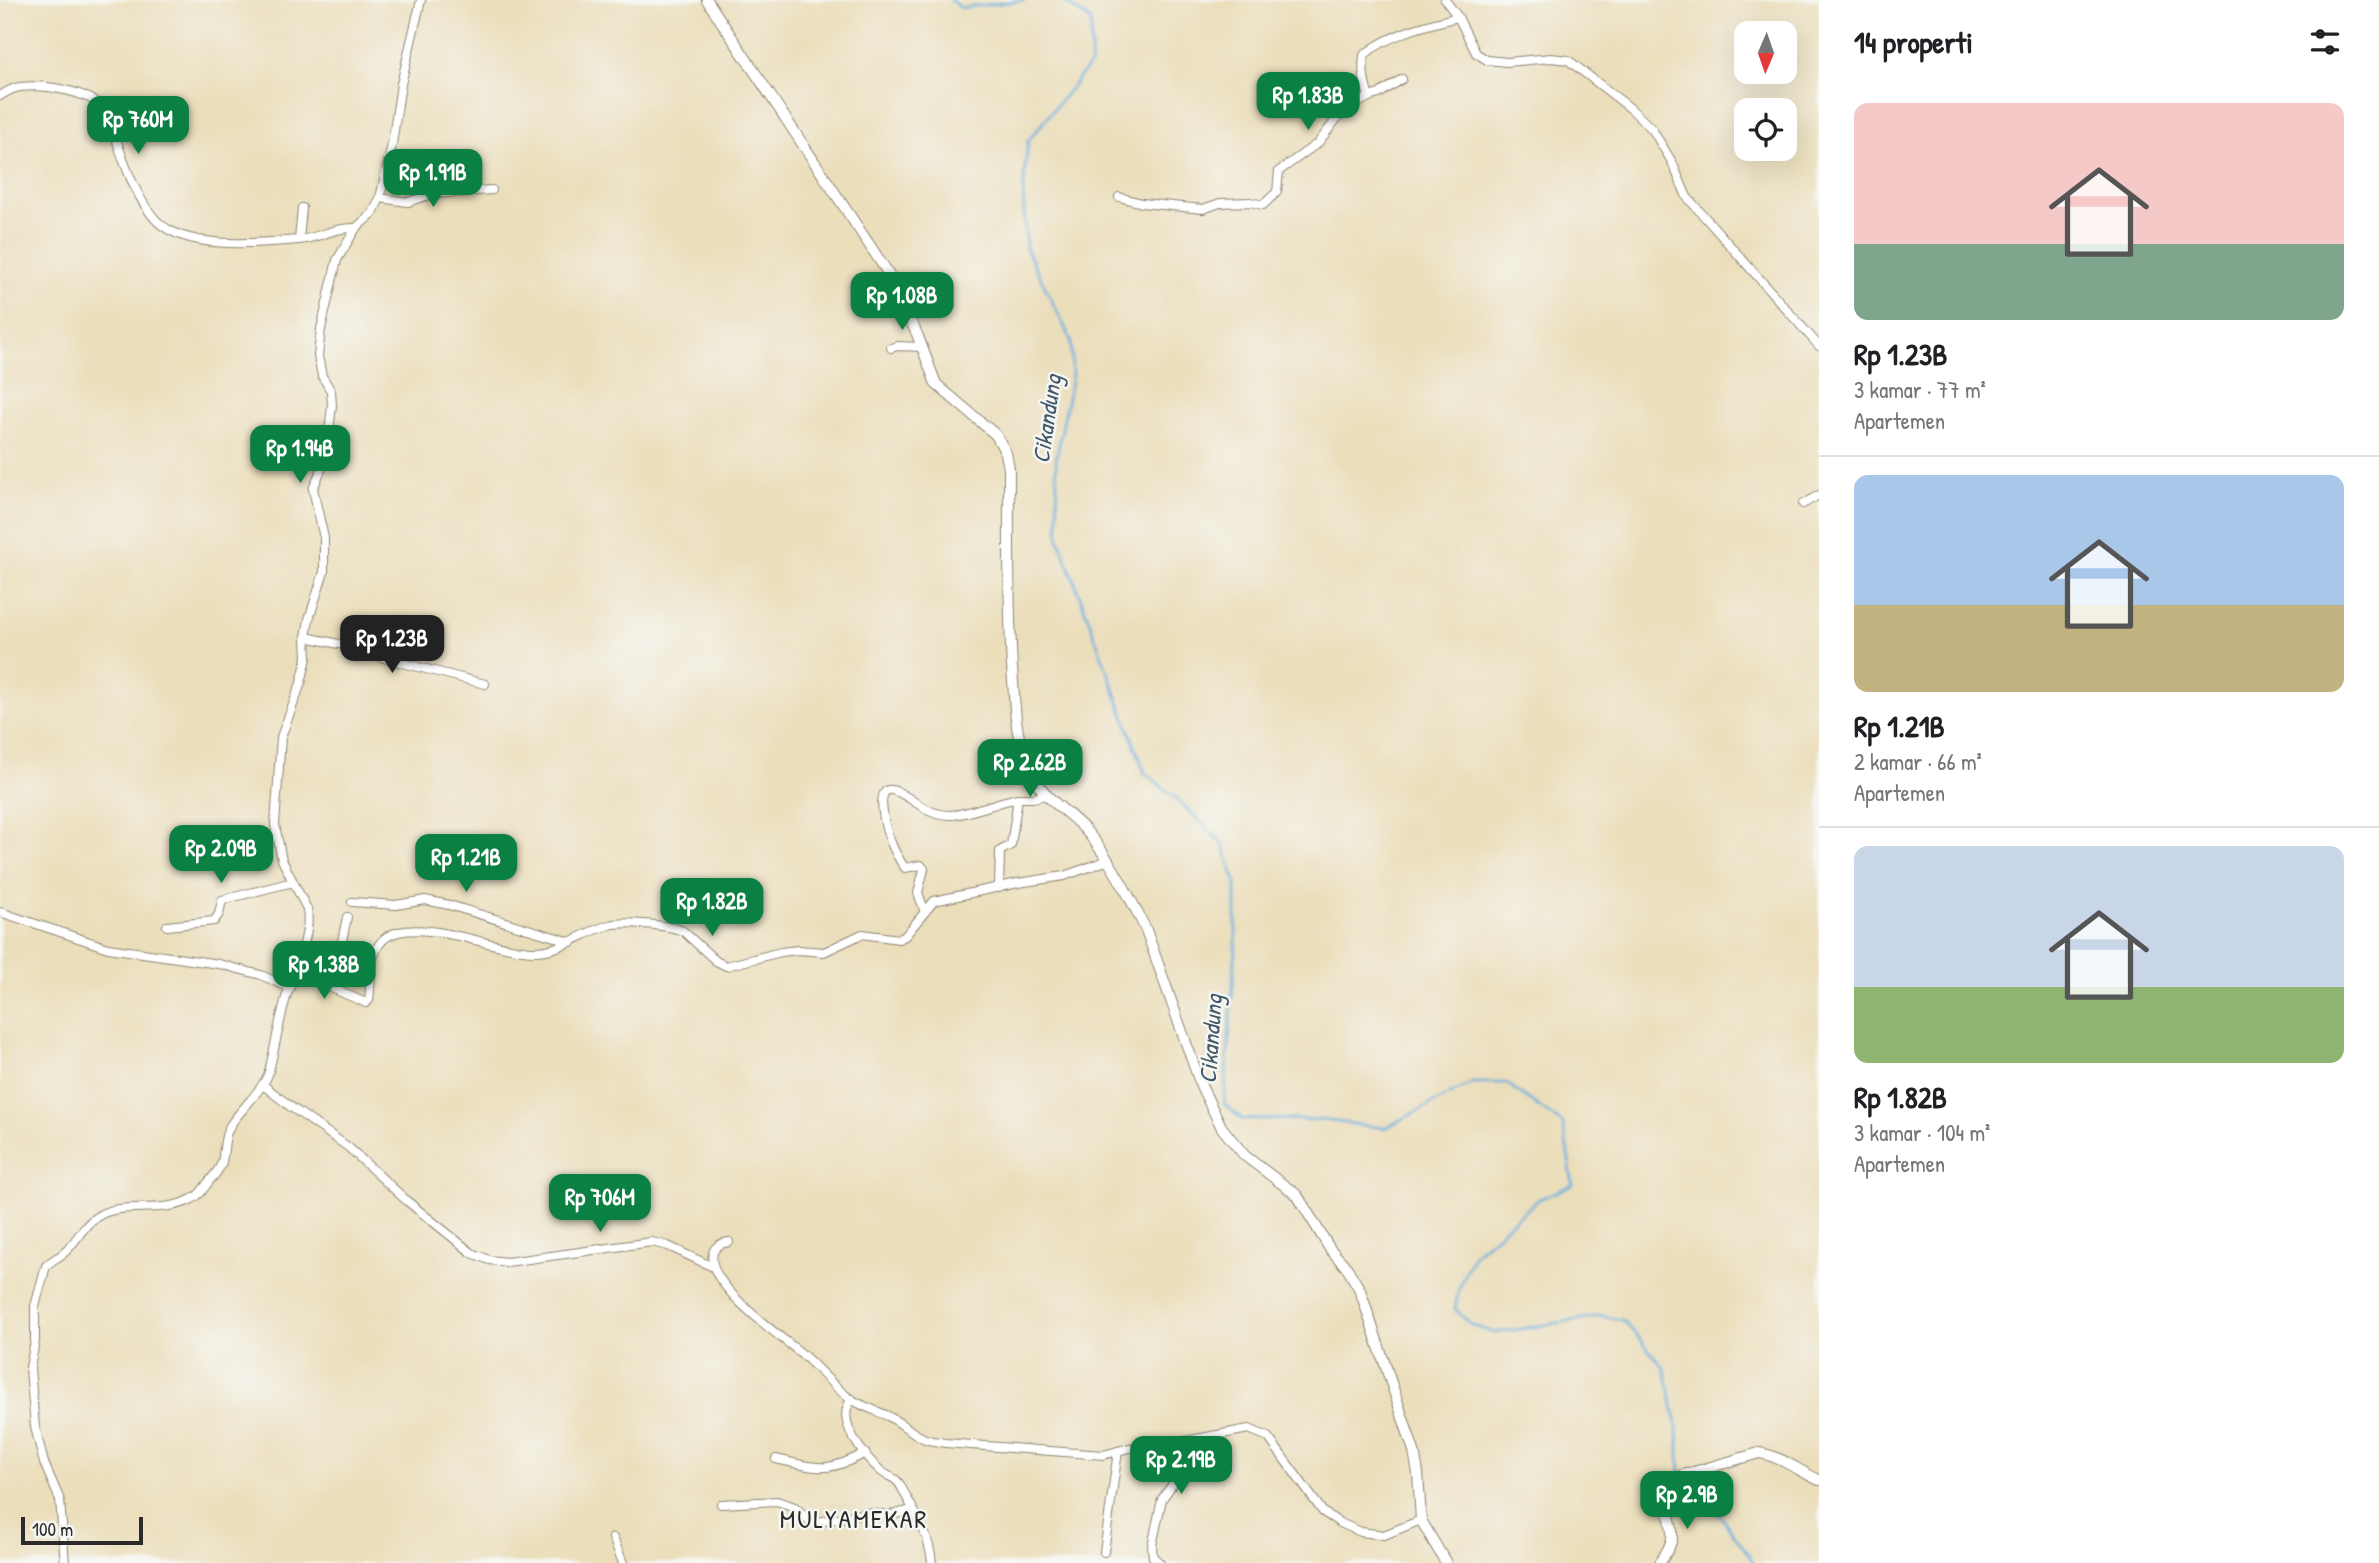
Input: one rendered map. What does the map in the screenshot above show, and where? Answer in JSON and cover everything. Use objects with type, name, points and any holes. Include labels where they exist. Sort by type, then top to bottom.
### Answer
[{"type":"street","points":[[65,1563],[61,1500],[44,1463],[34,1427],[30,1368],[35,1341],[35,1306],[46,1266],[64,1254],[92,1220],[110,1210],[160,1209],[192,1199],[218,1171],[229,1127],[268,1075],[309,918],[279,849],[275,813],[281,737],[293,710],[307,658],[306,637],[313,603],[324,572],[324,538],[313,489],[326,458],[331,413],[331,391],[322,376],[318,356],[321,329],[337,260],[356,228],[373,213],[380,198],[401,84],[421,0]]},
{"type":"street","points":[[707,0],[869,242],[897,289],[936,384],[996,435],[1006,453],[1009,469],[1011,644],[1017,730],[1022,755],[1045,794],[1087,832],[1134,906],[1146,930],[1202,1088],[1222,1128],[1245,1156],[1297,1195],[1330,1250],[1347,1268],[1360,1290],[1414,1451],[1421,1521],[1446,1563]]},
{"type":"street","points":[[1445,0],[1458,17],[1476,53],[1487,60],[1568,60],[1630,108],[1652,129],[1672,162],[1687,197],[1819,346]]},
{"type":"street","points":[[1369,97],[1363,66],[1364,55],[1391,39],[1426,25],[1458,17]]},
{"type":"street","points":[[1119,197],[1159,205],[1203,209],[1220,203],[1250,202],[1263,205],[1277,192],[1279,171],[1318,143],[1342,112],[1402,79]]},
{"type":"street","points":[[0,96],[10,89],[20,87],[69,90],[103,105],[130,176],[141,196],[157,221],[183,236],[214,241],[259,243],[299,240],[320,236],[328,230],[356,228]]},
{"type":"street","points":[[380,198],[408,202],[432,194],[492,190]]},
{"type":"street","points":[[299,240],[302,208]]},
{"type":"street","points":[[891,348],[922,347]]},
{"type":"street","points":[[1803,504],[1819,495]]},
{"type":"street","points":[[306,637],[353,647],[387,659],[485,684]]},
{"type":"street","points":[[925,912],[918,893],[924,869],[921,865],[905,868],[899,860],[884,821],[881,798],[883,794],[891,790],[899,792],[926,809],[947,815],[1045,794]]},
{"type":"street","points":[[999,888],[998,858],[1000,851],[1011,845],[1018,798]]},
{"type":"street","points":[[295,972],[368,1002],[372,961],[378,947],[386,938],[402,932],[424,931],[535,951],[559,947],[610,925],[669,927],[683,931],[716,961],[726,966],[781,952],[824,952],[862,934],[899,939],[905,936],[934,901],[1064,876],[1107,862]]},
{"type":"street","points":[[167,926],[217,920],[222,900],[293,882]]},
{"type":"street","points":[[352,902],[396,905],[425,900],[571,942]]},
{"type":"street","points":[[0,912],[108,948],[219,964],[261,975],[290,988]]},
{"type":"street","points":[[324,985],[341,946],[347,917]]},
{"type":"street","points":[[263,1085],[348,1147],[472,1253],[489,1260],[507,1262],[652,1242],[668,1246],[713,1267]]},
{"type":"street","points":[[729,1242],[714,1249],[712,1256],[719,1281],[852,1399],[925,1438],[946,1443],[1093,1455],[1249,1429],[1268,1437],[1323,1512],[1340,1523],[1361,1532],[1384,1535],[1421,1521]]},
{"type":"street","points":[[852,1399],[846,1409],[853,1439],[884,1473],[897,1480],[931,1548],[932,1563]]},
{"type":"street","points":[[1160,1563],[1153,1557],[1152,1546],[1162,1499],[1179,1475],[1183,1464],[1183,1442]]},
{"type":"street","points":[[1104,1552],[1118,1451]]},
{"type":"street","points":[[776,1459],[819,1469],[831,1468],[865,1453]]},
{"type":"street","points":[[1660,1563],[1672,1542],[1671,1516],[1666,1499],[1667,1486],[1673,1478],[1759,1453],[1772,1455],[1819,1479]]},
{"type":"street","points":[[721,1504],[777,1501],[795,1507],[809,1520],[818,1522],[867,1513],[879,1516],[913,1510]]},
{"type":"street","points":[[613,1538],[623,1563]]},
{"type":"waterway","name":"Cikandung","points":[[950,0],[961,8],[1024,0]]},
{"type":"waterway","name":"Cikandung","points":[[1062,0],[1091,21],[1091,63],[1028,141],[1023,192],[1026,248],[1071,340],[1072,376],[1056,460],[1059,539],[1145,773],[1176,798],[1223,844],[1236,882],[1236,945],[1224,1104],[1242,1119],[1321,1120],[1385,1128],[1472,1083],[1506,1083],[1563,1124],[1573,1185],[1539,1199],[1473,1255],[1459,1288],[1455,1309],[1471,1325],[1495,1333],[1600,1316],[1623,1320],[1665,1369],[1678,1429],[1680,1472]]},
{"type":"waterway","name":"Cikandung","points":[[1680,1479],[1680,1484],[1710,1502],[1753,1563]]},
{"type":"district","name":"MULYAMEKAR","points":[[854,1519]]}]
